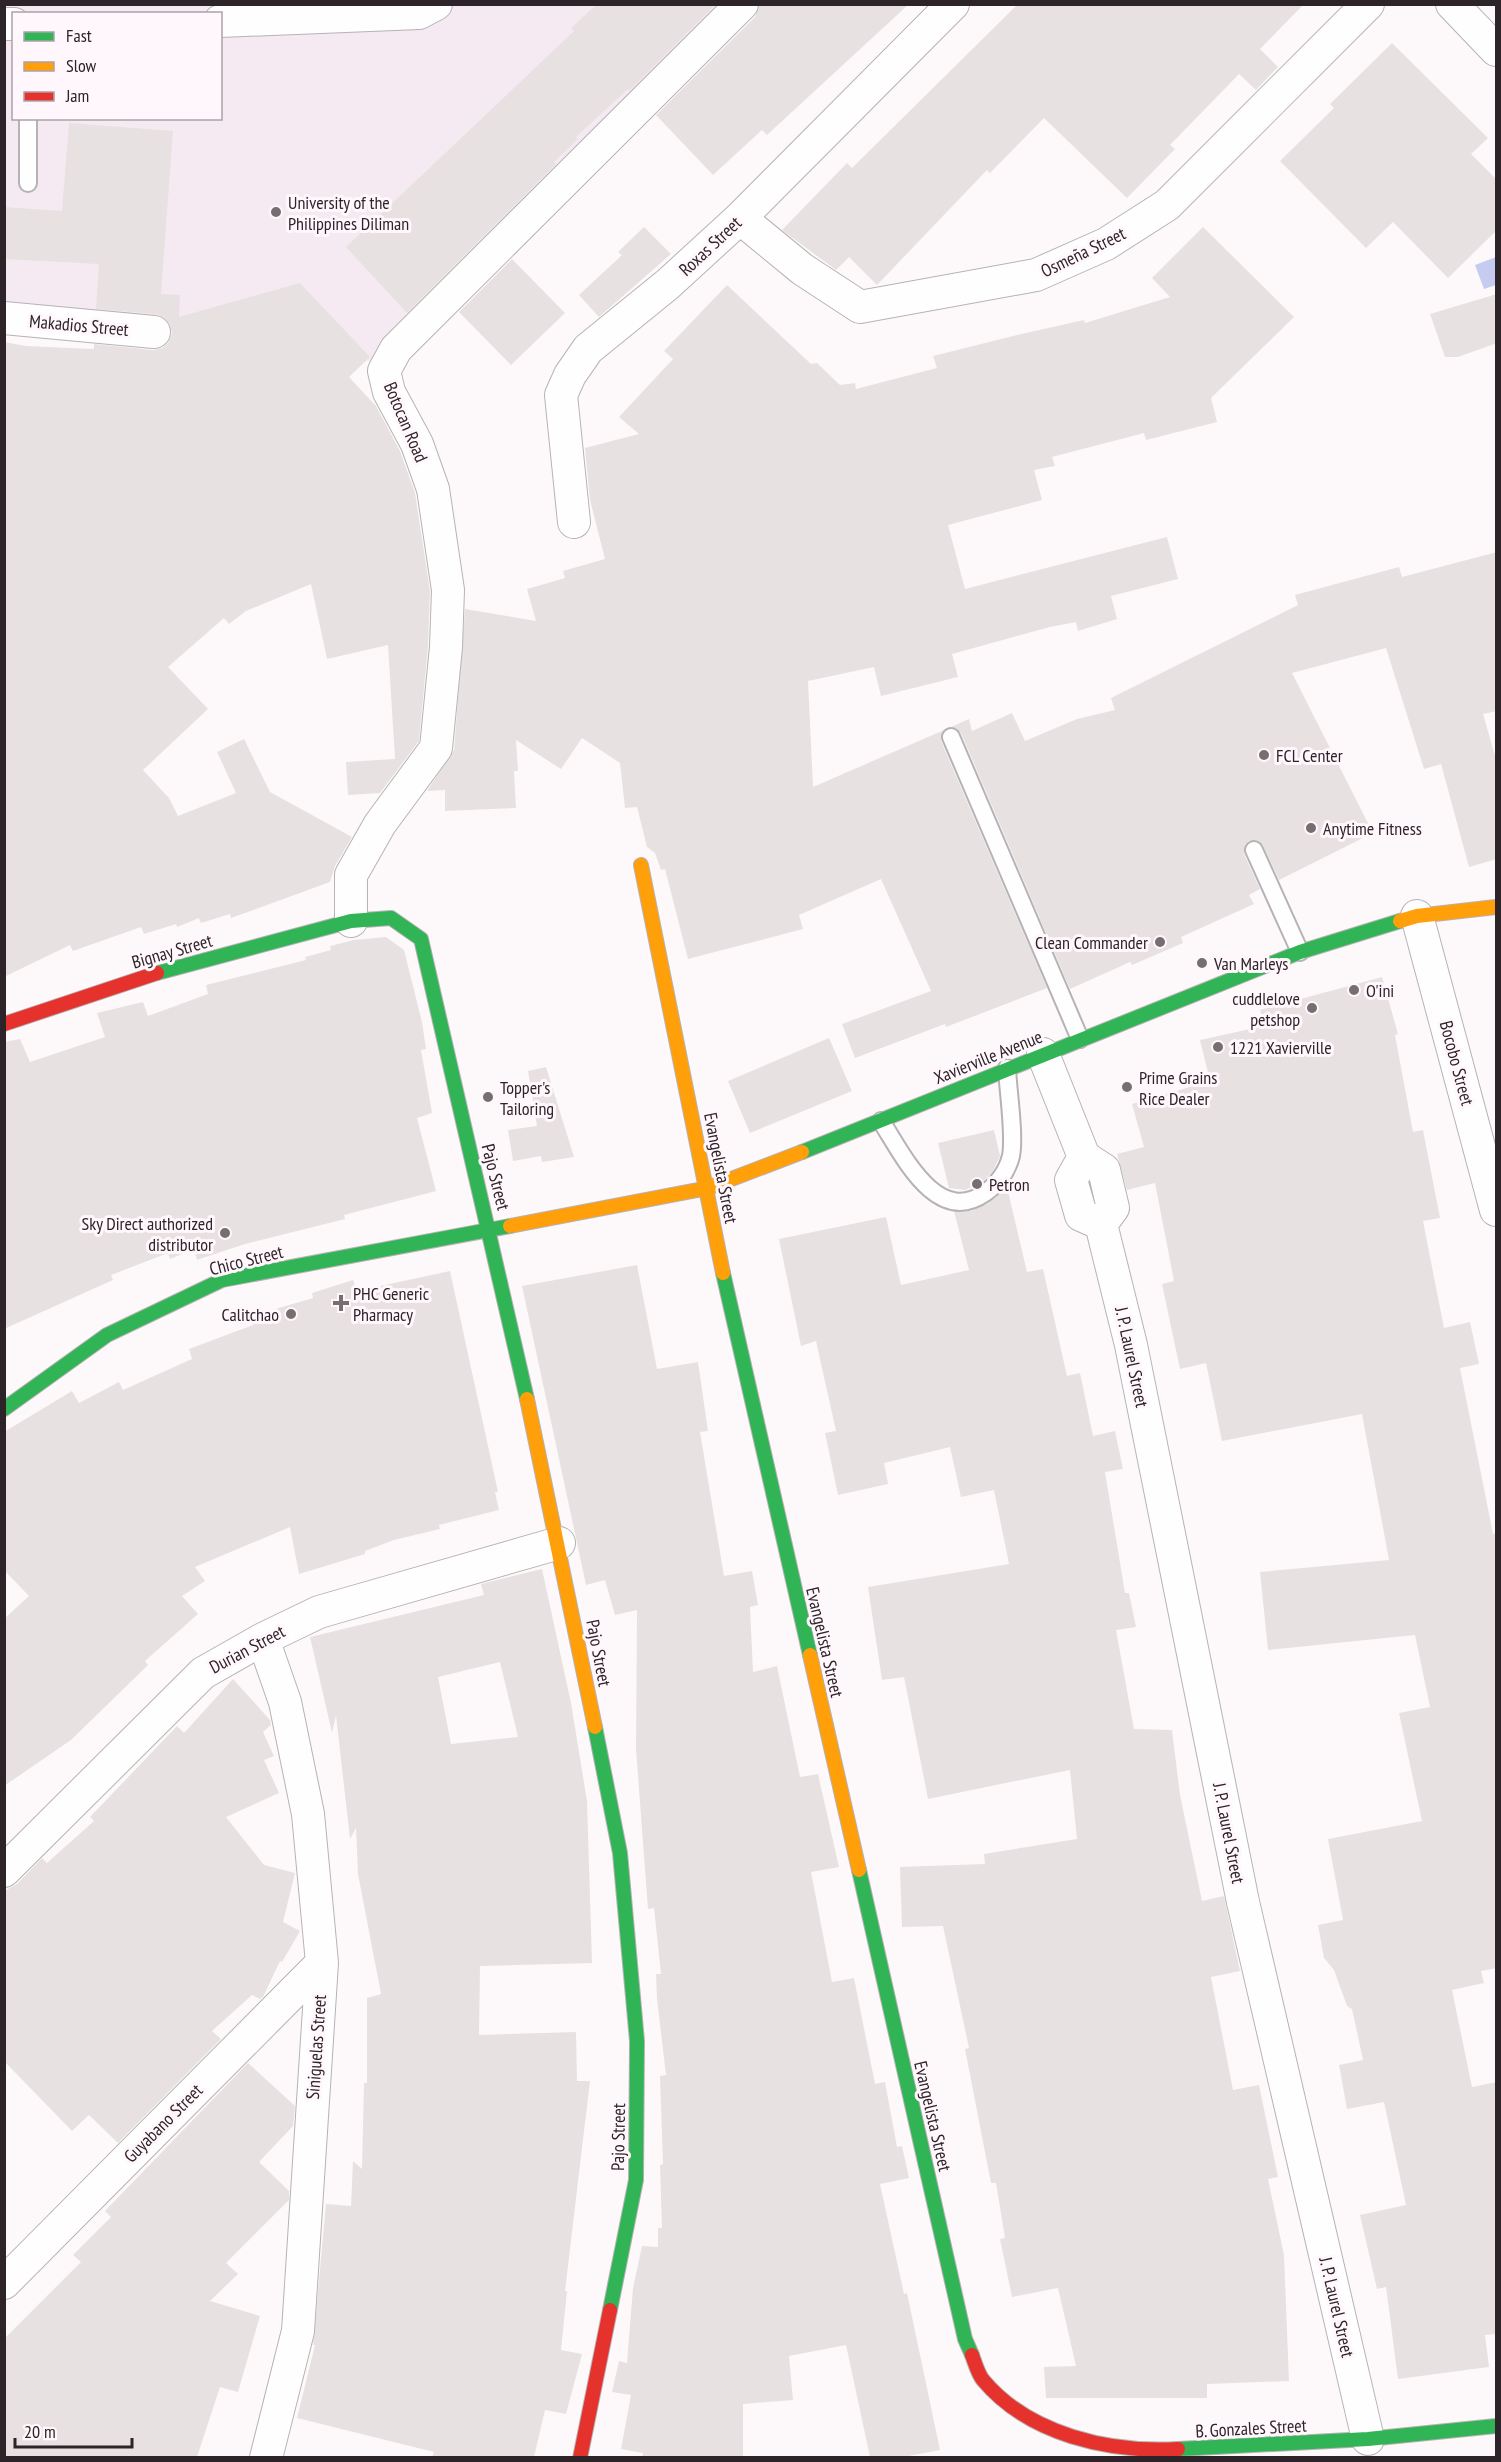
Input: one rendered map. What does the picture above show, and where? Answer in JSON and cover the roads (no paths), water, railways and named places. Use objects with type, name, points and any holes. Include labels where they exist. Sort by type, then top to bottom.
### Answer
[{"type":"street","points":[[222,21],[419,13],[436,4]]},
{"type":"street","name":"Botocan Road","points":[[351,921],[351,875],[380,824],[436,748],[446,647],[448,590],[433,489],[417,444],[389,392],[384,371],[396,349],[742,4]]},
{"type":"street","name":"Roxas Street","points":[[574,522],[561,395],[570,375],[588,349],[669,284],[740,218],[953,4]]},
{"type":"street","name":"Osmeña Street","points":[[740,218],[802,268],[860,307],[1036,275],[1106,244],[1167,205],[1368,4]]},
{"type":"street","points":[[1452,4],[1497,50]]},
{"type":"street","name":"Makadios Street","points":[[4,318],[154,332]]},
{"type":"street","name":"Evangelista Street","points":[[641,865],[674,1034],[708,1188],[724,1278],[964,2339],[982,2379],[1015,2410]]},
{"type":"street","name":"Xavierville Avenue","points":[[490,1229],[708,1188],[881,1122],[1007,1068],[1300,952],[1417,916],[1497,907]]},
{"type":"street","name":"Bocobo Street","points":[[1417,916],[1497,1210]]},
{"type":"street","name":"Pajo Street","points":[[351,921],[392,918],[421,939],[490,1229],[559,1543],[620,1853],[637,2041],[636,2180],[580,2457]]},
{"type":"street","name":"Bignay Street","points":[[4,1024],[148,975],[351,921]]},
{"type":"street","name":"J. P. Laurel Street","points":[[1043,1054],[1084,1157],[1104,1170],[1113,1208],[1101,1224],[1131,1346],[1243,1902],[1368,2439]]},
{"type":"street","name":"Chico Street","points":[[4,1409],[107,1335],[222,1280],[490,1229]]},
{"type":"street","name":"Durian Street","points":[[4,1871],[203,1673],[263,1639],[319,1612],[559,1543]]},
{"type":"street","name":"Siniguelas Street","points":[[263,1639],[285,1702],[308,1814],[322,1963],[298,2331],[266,2457]]},
{"type":"street","name":"Guyabano Street","points":[[4,2283],[322,1963]]},
{"type":"street","name":"B. Gonzales Street","points":[[1015,2410],[1085,2442],[1160,2450],[1368,2439],[1497,2426]]},
{"type":"lane","points":[[28,120],[28,183]]},
{"type":"lane","points":[[951,737],[1080,1040]]},
{"type":"lane","points":[[1254,850],[1300,952]]},
{"type":"lane","points":[[881,1122],[921,1183],[933,1193],[949,1199],[966,1200],[982,1195],[996,1185],[1006,1170],[1011,1153],[1007,1068]]},
{"type":"water","points":[[1496,257],[1496,285],[1484,289],[1475,265]]},
{"type":"place","name":"University of the Philippines Diliman","points":[[276,212]]},
{"type":"place","name":"FCL Center","points":[[1264,755]]},
{"type":"place","name":"Anytime Fitness","points":[[1311,828]]},
{"type":"place","name":"Clean Commander","points":[[1160,942]]},
{"type":"place","name":"Van Marleys","points":[[1202,963]]},
{"type":"place","name":"O'ini","points":[[1354,990]]},
{"type":"place","name":"cuddlelove petshop","points":[[1312,1008]]},
{"type":"place","name":"1221 Xavierville","points":[[1218,1047]]},
{"type":"place","name":"Prime Grains Rice Dealer","points":[[1127,1087]]},
{"type":"place","name":"Topper's Tailoring","points":[[488,1097]]},
{"type":"place","name":"Petron","points":[[977,1184]]},
{"type":"place","name":"Sky Direct authorized distributor","points":[[225,1233]]},
{"type":"place","name":"PHC Generic Pharmacy","points":[[341,1303]]},
{"type":"place","name":"Calitchao","points":[[291,1314]]}]
